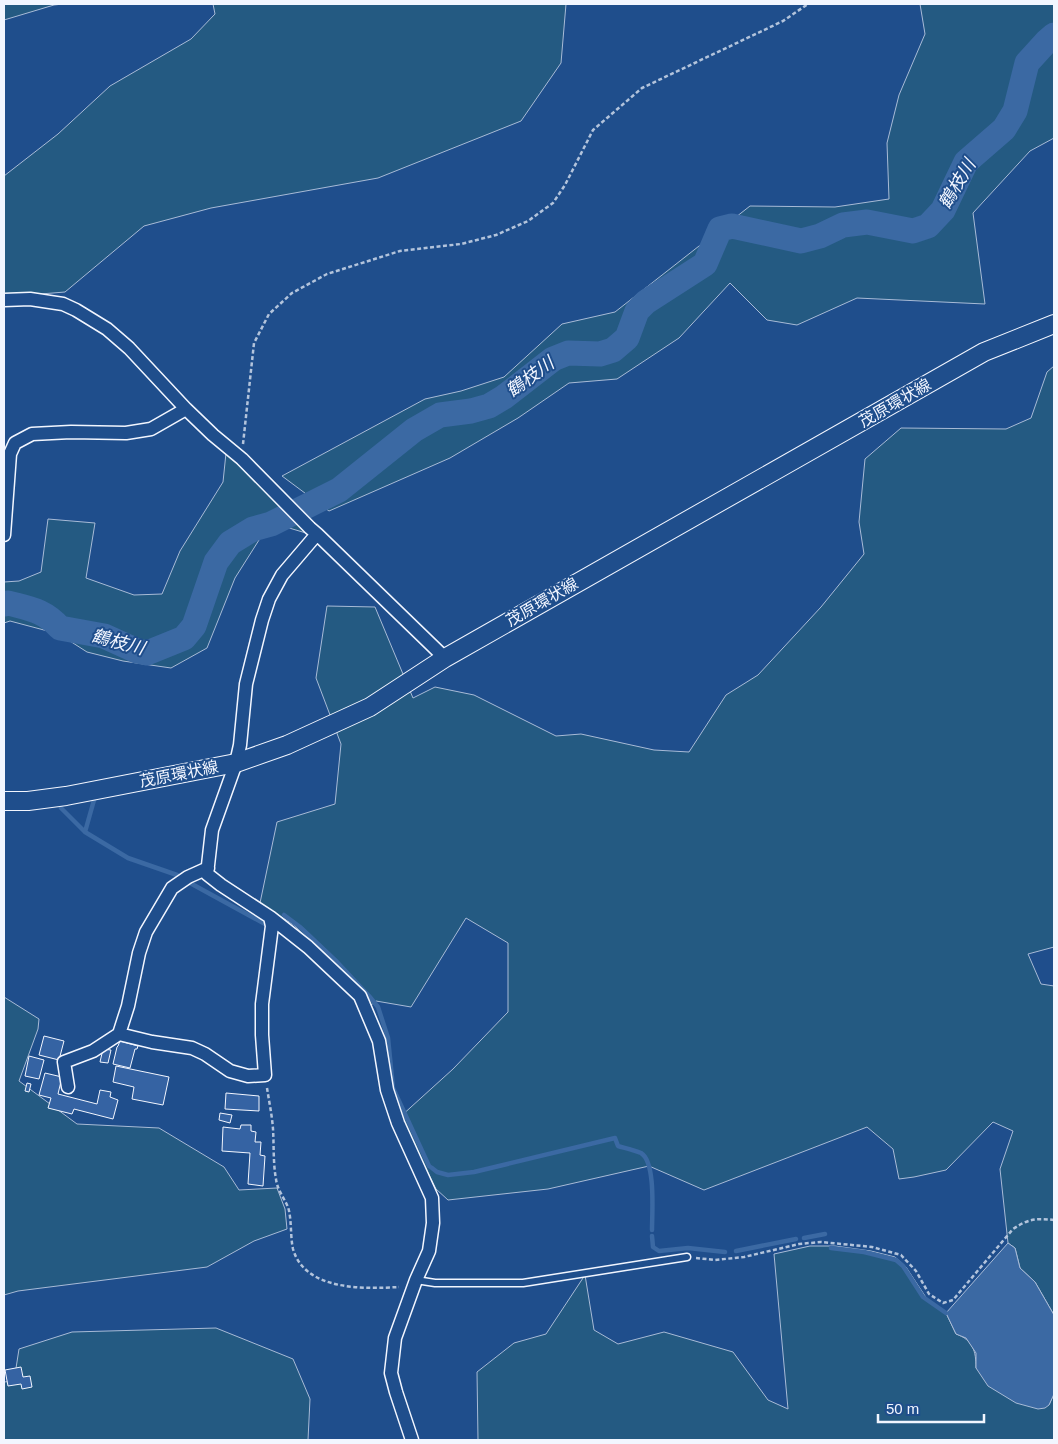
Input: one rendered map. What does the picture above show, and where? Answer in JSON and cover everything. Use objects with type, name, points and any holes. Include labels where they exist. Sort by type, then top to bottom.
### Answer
[{"type":"main road","name":"茂原環状線","points":[[4,801],[28,801],[66,796],[236,763],[287,745],[370,707],[444,658],[984,352],[1054,324]]},
{"type":"street","points":[[4,300],[30,299],[63,304],[107,329],[129,348],[186,409],[242,460],[444,658]]},
{"type":"street","points":[[4,535],[10,454],[15,443],[32,434],[71,432],[126,433],[151,429],[186,409]]},
{"type":"street","points":[[313,531],[282,575],[269,599],[262,620],[246,684],[240,745],[236,763],[212,830],[208,874],[221,885],[270,917],[308,947],[360,996],[379,1041],[387,1090],[398,1123],[432,1198],[433,1223],[429,1251],[414,1285],[395,1338],[391,1373],[412,1440]]},
{"type":"street","points":[[68,1087],[64,1062],[93,1051],[119,1034],[128,1006],[139,954],[146,932],[172,888],[188,877],[208,868]]},
{"type":"street","points":[[119,1034],[152,1042],[192,1048],[205,1054],[230,1071],[248,1076],[265,1075],[262,1004],[272,926],[270,917]]},
{"type":"lane","points":[[414,1285],[435,1283],[523,1283],[687,1257]]},
{"type":"path","points":[[242,460],[254,343],[269,314],[292,293],[327,274],[400,251],[461,244],[496,235],[528,221],[553,204],[593,130],[642,88],[783,21],[808,4]]},
{"type":"path","points":[[265,1075],[273,1126],[276,1180],[288,1208],[294,1250],[298,1260],[309,1273],[324,1282],[384,1288],[414,1285]]},
{"type":"path","points":[[687,1257],[715,1260],[744,1257],[799,1244],[821,1242],[872,1247],[901,1255],[916,1271],[929,1294],[943,1303],[953,1300],[1012,1229],[1036,1218],[1054,1220]]},
{"type":"shaded area","points":[[4,4],[63,4],[4,20]]},
{"type":"shaded area","points":[[213,4],[566,4],[561,63],[521,121],[378,178],[211,208],[144,226],[65,292],[4,297],[4,176],[58,134],[110,86],[191,39],[215,14]]},
{"type":"shaded area","points":[[920,4],[1054,4],[1054,138],[1030,151],[973,213],[985,304],[857,298],[797,325],[767,320],[730,283],[679,338],[617,379],[569,383],[518,418],[450,458],[329,511],[282,476],[425,399],[461,391],[504,377],[562,324],[615,312],[750,206],[835,207],[889,199],[887,143],[899,95],[925,34]]},
{"type":"shaded area","points":[[1054,366],[1054,947],[1028,954],[1041,984],[1054,986],[1054,1315],[1035,1282],[1020,1268],[1015,1248],[1008,1243],[1000,1169],[1013,1131],[993,1122],[946,1170],[914,1177],[899,1179],[893,1149],[867,1127],[704,1190],[649,1166],[548,1189],[448,1200],[436,1189],[400,1117],[453,1069],[508,1012],[508,943],[466,918],[411,1007],[376,1001],[371,1005],[294,925],[260,903],[277,822],[335,804],[341,744],[316,678],[327,606],[375,607],[413,698],[435,687],[474,695],[556,736],[581,734],[654,750],[689,752],[726,695],[758,675],[821,607],[864,554],[859,522],[865,459],[901,428],[1006,429],[1031,418],[1047,372]]},
{"type":"shaded area","points":[[226,453],[306,533],[279,525],[266,529],[235,578],[207,648],[171,668],[123,661],[87,652],[59,634],[10,621],[4,623],[4,582],[19,581],[41,572],[48,519],[95,523],[86,578],[134,595],[162,594],[180,551],[223,482]]},
{"type":"shaded area","points":[[4,997],[39,1019],[38,1029],[19,1081],[77,1124],[159,1128],[224,1167],[239,1190],[277,1188],[285,1209],[287,1229],[254,1241],[207,1267],[18,1291],[4,1295]]},
{"type":"shaded area","points":[[1008,1243],[1015,1248],[1020,1268],[1035,1282],[1054,1315],[1054,1394],[1049,1405],[1045,1408],[1038,1409],[1016,1403],[988,1386],[976,1368],[976,1353],[966,1338],[956,1334],[946,1313]]},
{"type":"shaded area","points":[[810,1246],[835,1246],[871,1251],[895,1257],[906,1267],[929,1302],[946,1313],[956,1334],[962,1336],[970,1343],[974,1351],[976,1368],[1049,1405],[1054,1394],[1054,1440],[478,1440],[477,1372],[514,1343],[546,1334],[585,1275],[594,1330],[618,1344],[664,1332],[733,1352],[768,1400],[788,1409],[774,1254]]},
{"type":"shaded area","points":[[216,1328],[293,1359],[310,1399],[308,1440],[4,1440],[4,1382],[14,1381],[19,1349],[72,1332]]},
{"type":"building","points":[[44,1036],[64,1041],[59,1060],[39,1055]]},
{"type":"building","points":[[120,1041],[138,1046],[135,1049],[130,1068],[113,1064]]},
{"type":"building","points":[[103,1049],[111,1050],[108,1063],[100,1062]]},
{"type":"building","points":[[29,1056],[44,1060],[39,1079],[25,1076]]},
{"type":"building","points":[[116,1066],[169,1077],[163,1105],[132,1099],[134,1087],[113,1082]]},
{"type":"building","points":[[45,1073],[62,1077],[58,1094],[97,1104],[100,1090],[111,1092],[110,1097],[118,1100],[113,1119],[74,1109],[72,1114],[48,1108],[51,1098],[39,1095]]},
{"type":"building","points":[[27,1083],[31,1084],[29,1092],[25,1091]]},
{"type":"building","points":[[226,1093],[259,1096],[259,1111],[225,1109]]},
{"type":"building","points":[[220,1113],[232,1115],[230,1123],[219,1120]]},
{"type":"building","points":[[241,1125],[251,1125],[251,1131],[256,1132],[255,1142],[261,1142],[260,1155],[265,1156],[263,1186],[248,1184],[250,1153],[222,1151],[223,1127],[240,1129]]},
{"type":"building","points":[[21,1367],[23,1377],[30,1376],[32,1387],[22,1389],[21,1384],[8,1386],[5,1370]]},
{"type":"waterway","name":"鶴枝川","points":[[4,604],[8,603],[36,611],[48,617],[60,628],[104,636],[137,651],[147,653],[184,638],[194,626],[216,562],[230,543],[253,529],[271,524],[339,490],[414,430],[440,415],[471,411],[489,406],[504,397],[553,359],[568,353],[600,354],[613,350],[627,338],[637,311],[646,302],[705,264],[720,229],[732,226],[801,241],[820,236],[843,225],[867,222],[913,231],[928,226],[943,210],[966,162],[1004,129],[1015,111],[1027,63],[1054,35]]},
{"type":"waterway","points":[[85,832],[94,800]]},
{"type":"waterway","points":[[61,808],[85,832],[128,858],[177,875]]},
{"type":"waterway","points":[[190,883],[265,924]]},
{"type":"waterway","points":[[284,915],[300,927],[337,962],[378,1007],[388,1038],[393,1088],[429,1166],[437,1172],[448,1175],[474,1172],[615,1138],[618,1146],[641,1153],[646,1158],[652,1188],[652,1230]]},
{"type":"waterway","points":[[804,1238],[825,1234]]},
{"type":"waterway","points":[[652,1236],[653,1247],[659,1251],[688,1248],[725,1252]]},
{"type":"waterway","points":[[736,1251],[796,1239]]},
{"type":"waterway","points":[[831,1248],[864,1252],[896,1260],[903,1266],[923,1297],[946,1313]]}]
